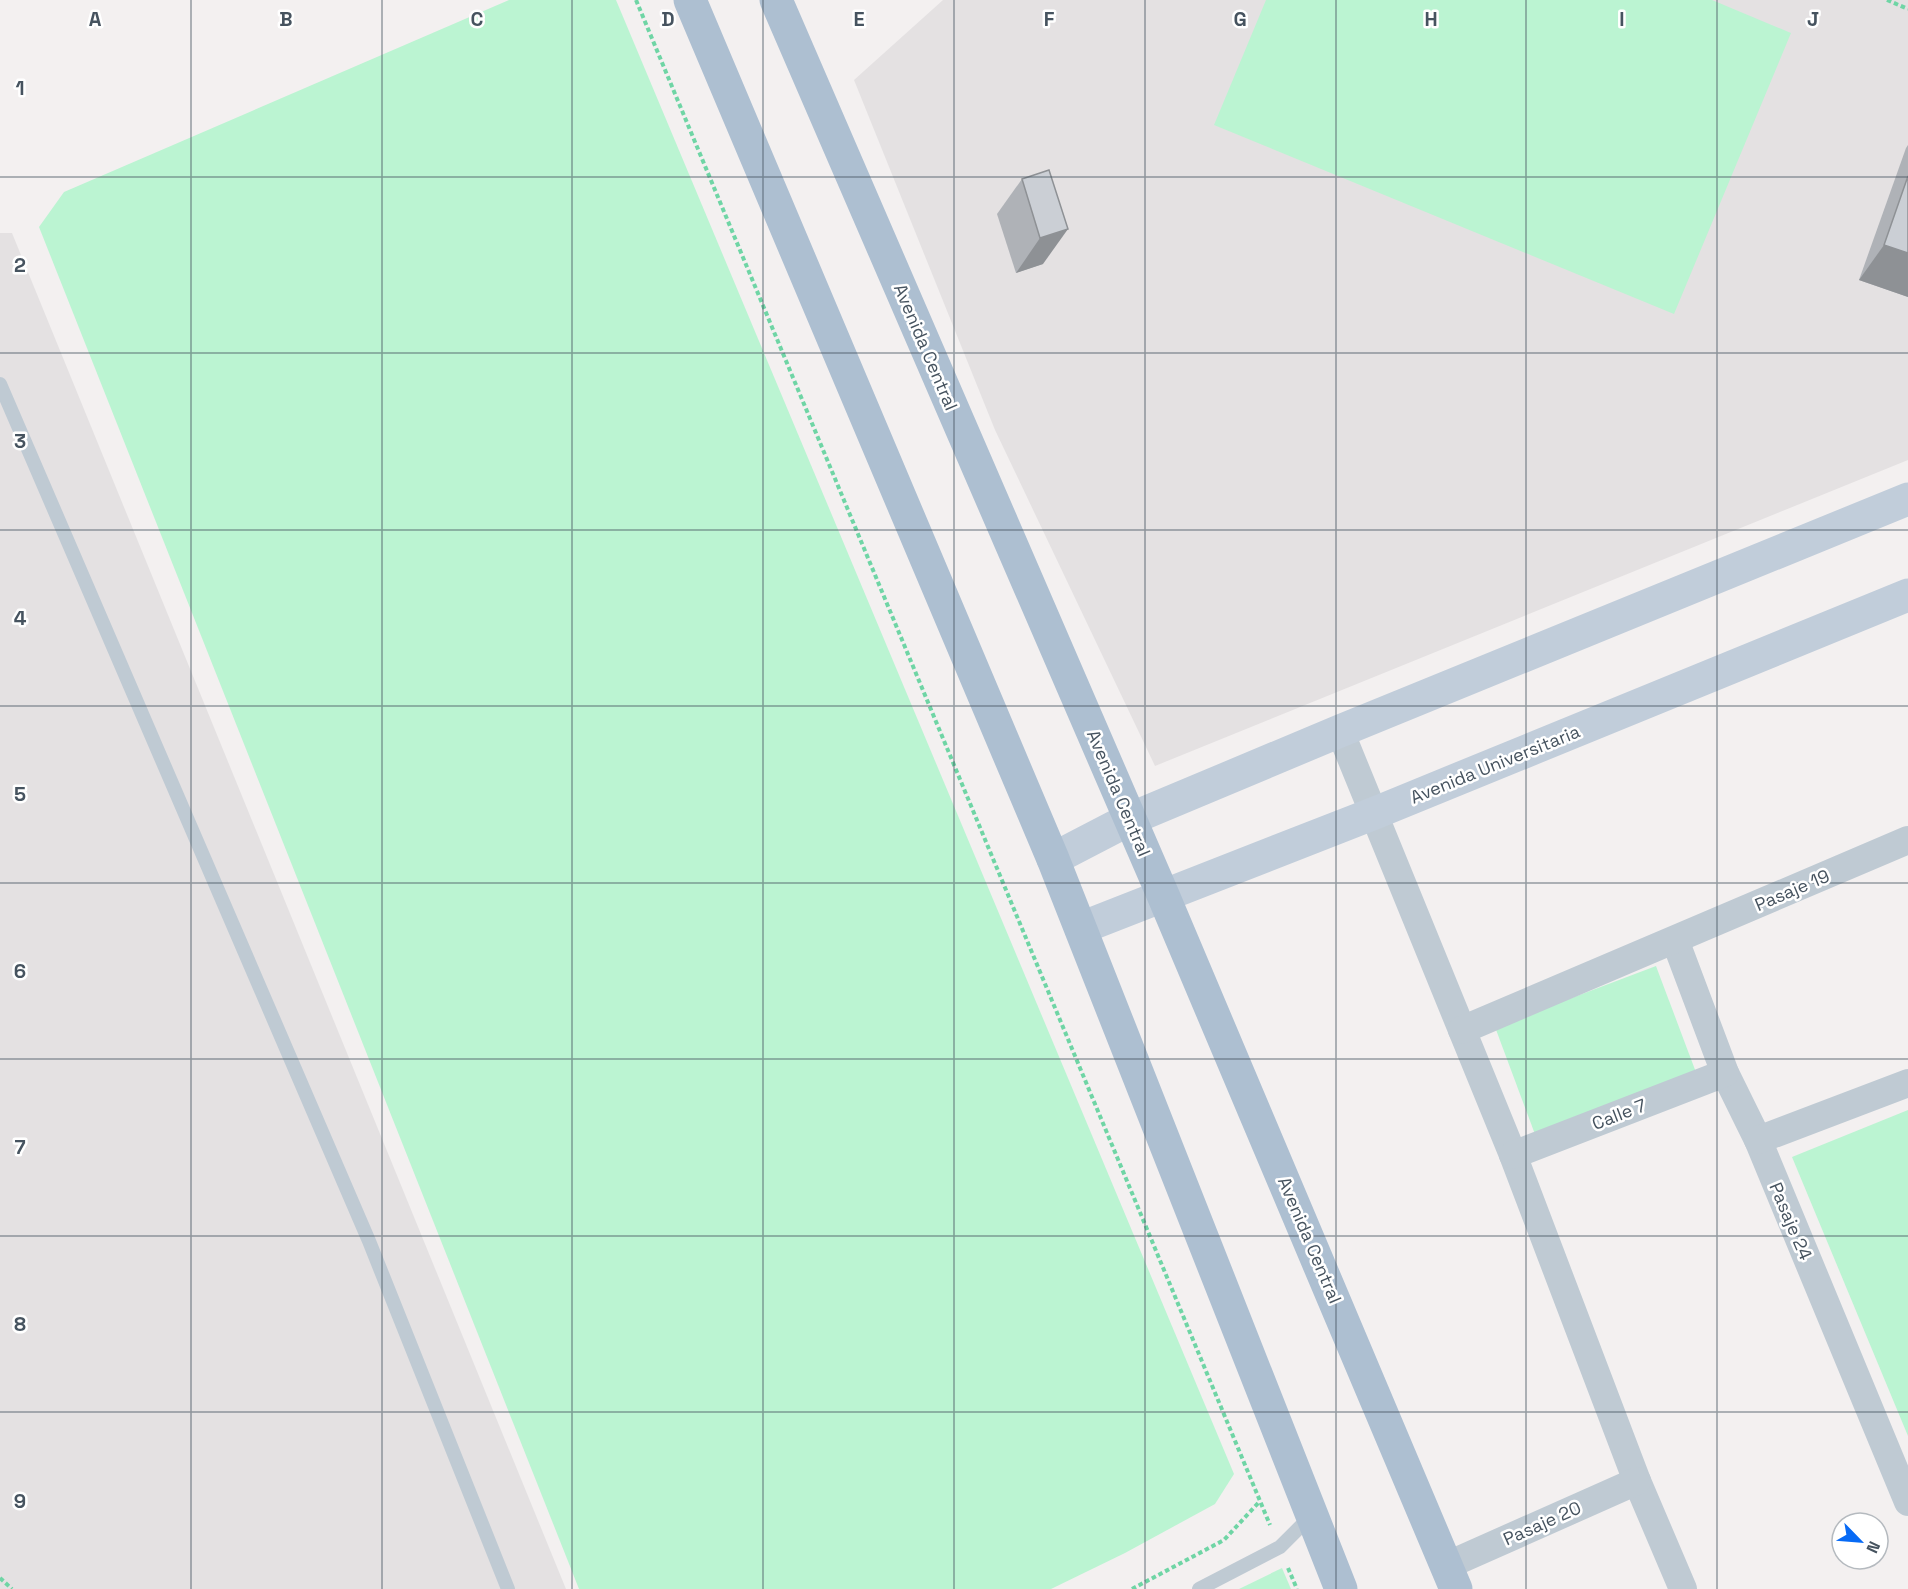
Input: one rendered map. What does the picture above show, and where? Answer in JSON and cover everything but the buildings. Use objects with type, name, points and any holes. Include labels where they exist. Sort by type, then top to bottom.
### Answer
[{"type":"main road","points":[[690,0],[1053,859],[1341,1589]]},
{"type":"main road","name":"Avenida Central","points":[[776,0],[1163,895],[1452,1577]]},
{"type":"main road","points":[[1053,859],[1130,819],[1908,499]]},
{"type":"main road","name":"Avenida Universitaria","points":[[1081,928],[1375,813],[1908,595]]},
{"type":"street","points":[[1340,731],[1512,1155],[1637,1481],[1683,1589]]},
{"type":"street","name":"Pasaje 19","points":[[1462,1030],[1908,840]]},
{"type":"street","name":"Pasaje 24","points":[[1675,940],[1725,1073],[1758,1140],[1908,1502]]},
{"type":"street","name":"Calle 7","points":[[1512,1155],[1725,1073]]},
{"type":"street","points":[[1758,1140],[1908,1083]]},
{"type":"street","name":"Pasaje 20","points":[[1452,1577],[1637,1481]]},
{"type":"lane","points":[[0,384],[369,1241],[508,1589]]},
{"type":"lane","points":[[1199,1589],[1280,1547],[1312,1515]]},
{"type":"path","points":[[636,0],[1297,1589]]},
{"type":"path","points":[[1887,0],[1908,9]]},
{"type":"path","points":[[1132,1589],[1224,1540],[1260,1500]]},
{"type":"path","points":[[0,1578],[12,1589]]},
{"type":"shaded area","points":[[943,0],[1908,0],[1908,460],[1155,766],[995,430],[854,80]]},
{"type":"shaded area","points":[[0,233],[12,233],[566,1589],[0,1589]]},
{"type":"green space","points":[[509,0],[616,0],[1234,1474],[1215,1504],[1125,1553],[1051,1589],[579,1589],[39,227],[64,192]]},
{"type":"green space","points":[[1266,0],[1712,0],[1791,33],[1674,314],[1214,125]]},
{"type":"green space","points":[[1656,966],[1697,1075],[1536,1137],[1495,1027]]},
{"type":"green space","points":[[1908,1110],[1908,1436],[1792,1157]]},
{"type":"green space","points":[[1282,1568],[1291,1589],[1239,1589]]}]
